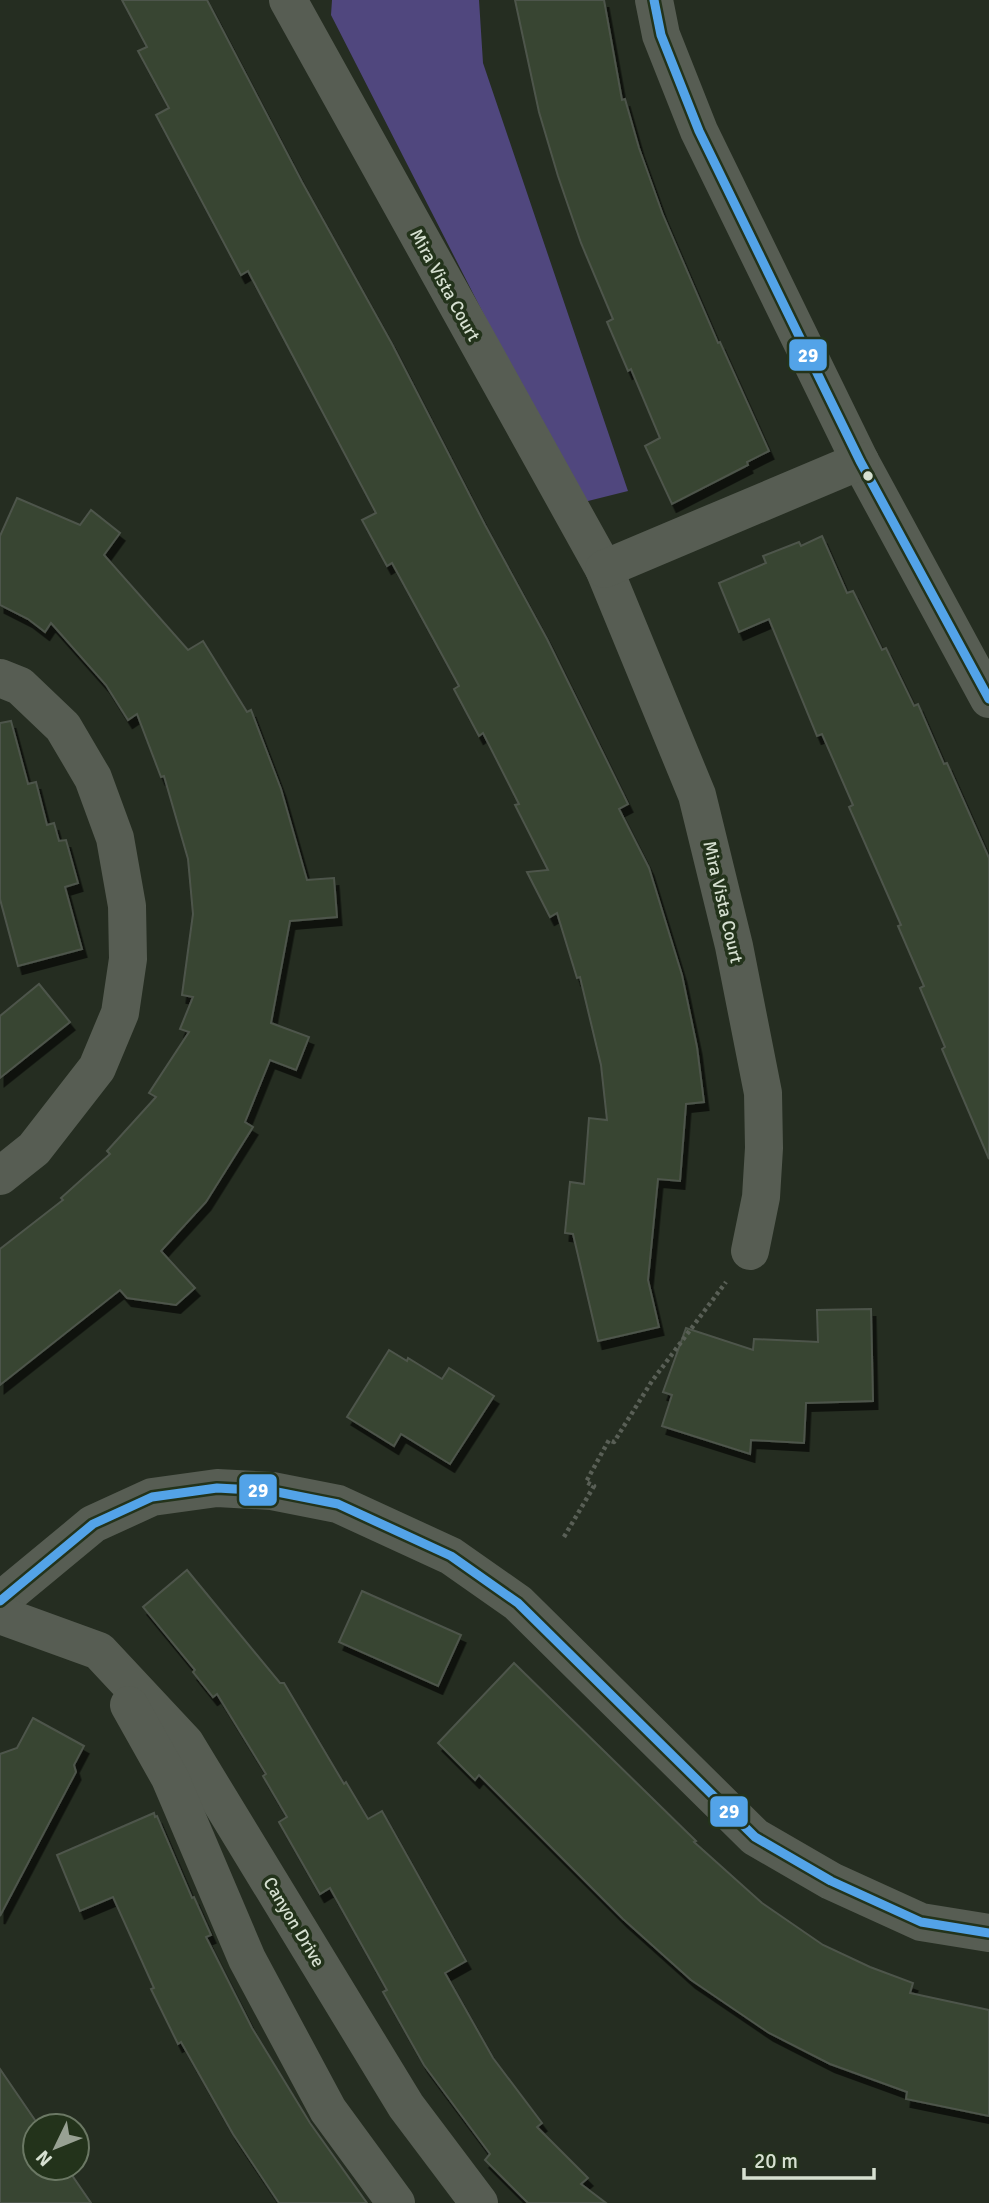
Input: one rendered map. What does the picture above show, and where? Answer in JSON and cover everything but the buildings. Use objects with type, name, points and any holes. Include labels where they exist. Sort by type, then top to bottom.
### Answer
[{"type":"street","name":"Mira Vista Court","points":[[288,0],[604,569],[697,795],[734,946],[763,1093],[761,1197],[750,1251]]},
{"type":"street","points":[[654,0],[661,35],[699,131],[860,461],[989,699]]},
{"type":"street","points":[[604,569],[860,461]]},
{"type":"street","points":[[0,678],[20,686],[63,727],[93,778],[117,852],[127,906],[128,960],[120,1013],[97,1068],[34,1149],[0,1176]]},
{"type":"street","points":[[0,1601],[93,1524],[152,1497],[217,1488],[272,1491],[338,1504],[452,1556],[518,1603],[755,1837],[831,1881],[921,1922],[989,1933]]},
{"type":"street","name":"Canyon Drive","points":[[0,1615],[99,1651],[185,1743],[406,2106],[479,2203]]},
{"type":"street","points":[[99,1651],[170,1778],[247,1959],[328,2110],[396,2203]]},
{"type":"path","points":[[564,1537],[594,1486],[586,1482],[609,1440],[614,1442],[652,1381],[750,1251]]},
{"type":"shaded area","points":[[332,0],[479,0],[483,63],[628,491],[580,503],[331,15]]},
{"type":"transit line","name":"29","points":[[654,0],[661,35],[699,131],[860,461],[989,699]]},
{"type":"transit line","name":"29","points":[[0,1601],[93,1524],[152,1497],[217,1488],[272,1491],[338,1504],[451,1556],[518,1603],[755,1837],[831,1881],[921,1922],[989,1933]]}]
